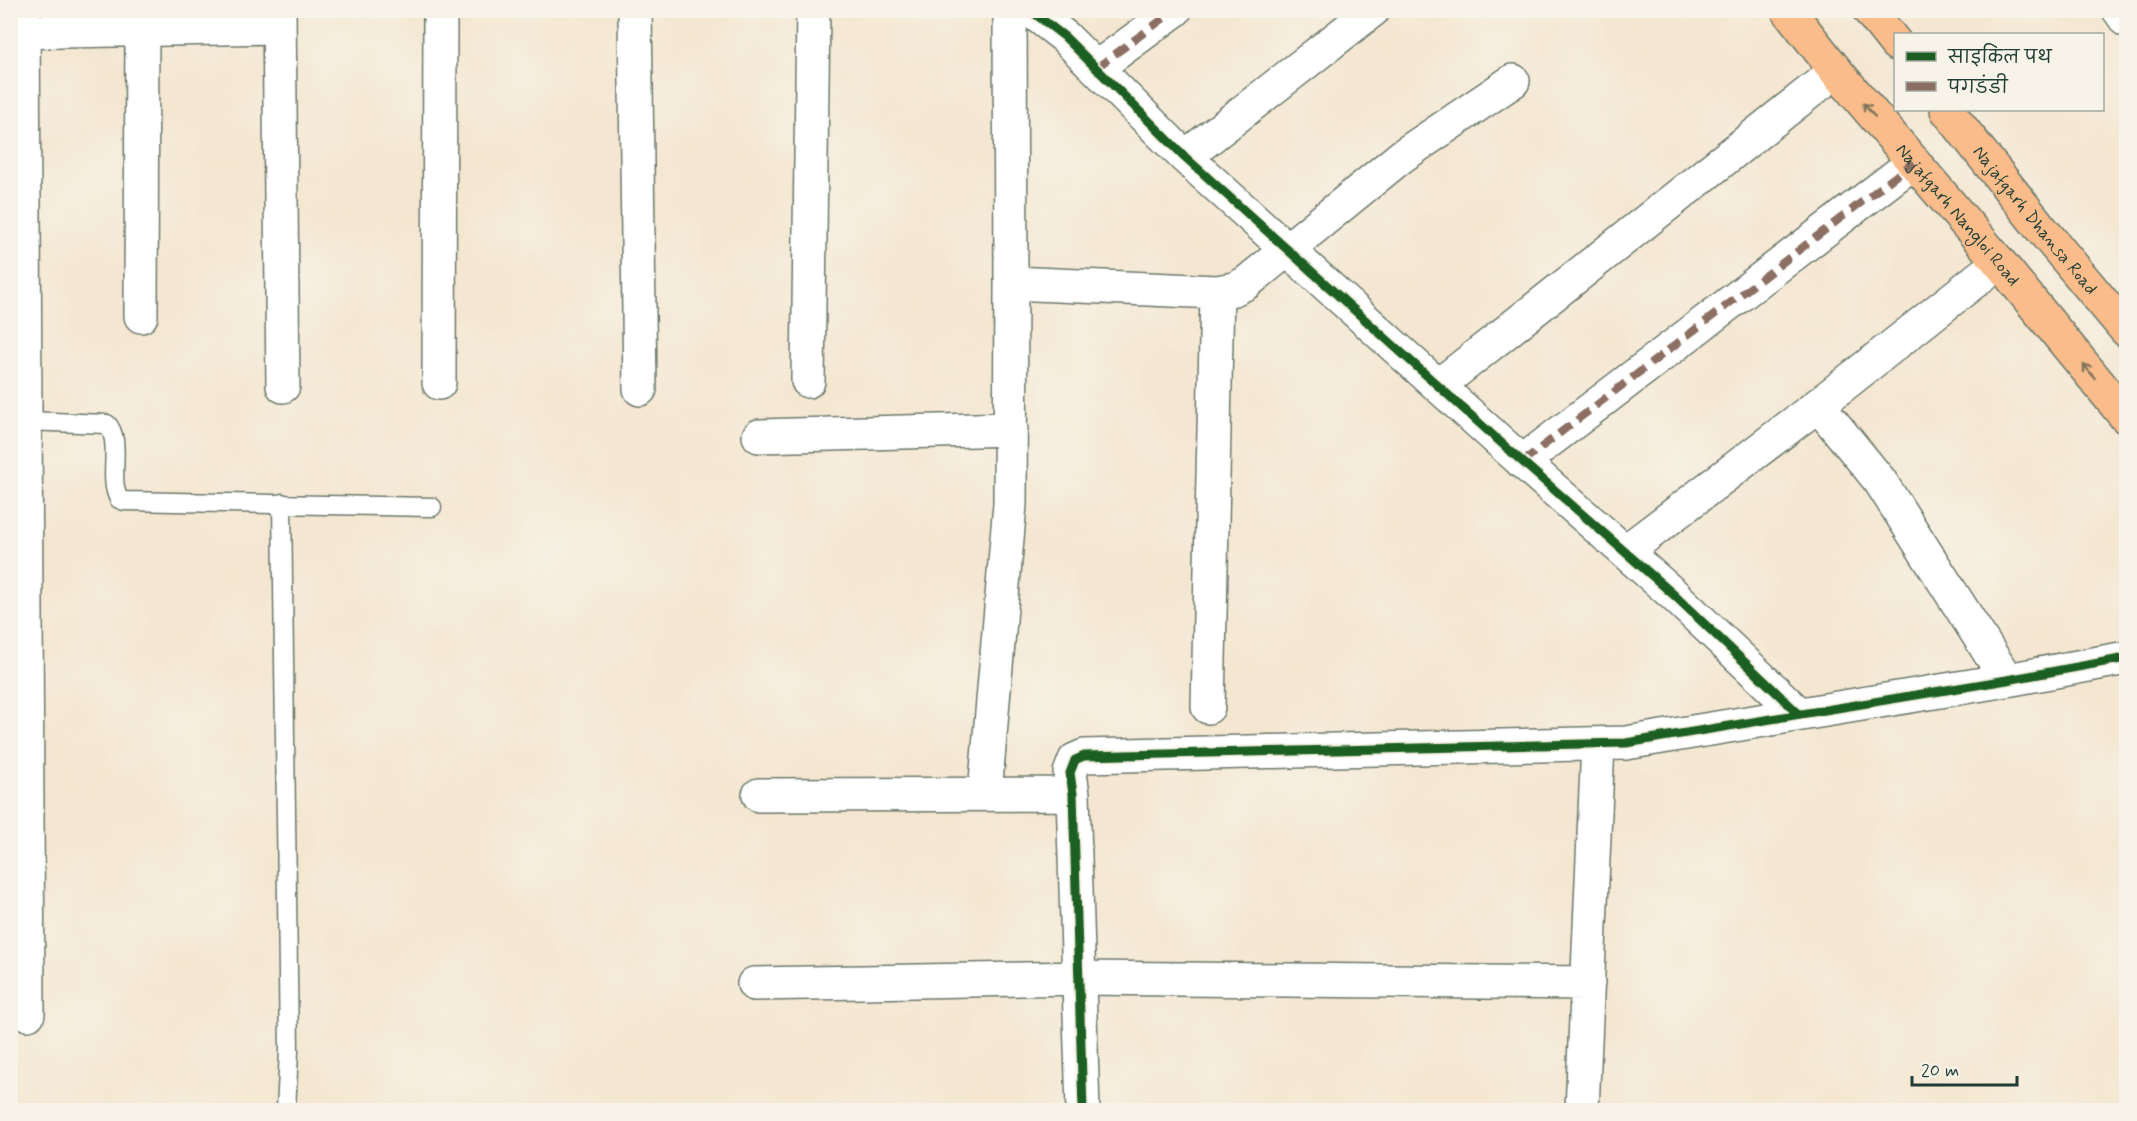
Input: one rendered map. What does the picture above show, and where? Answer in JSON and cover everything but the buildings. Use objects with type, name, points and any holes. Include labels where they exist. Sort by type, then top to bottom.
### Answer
[{"type":"main road","name":"Najafgarh Nangloi Road","points":[[1788,10],[1836,71],[1999,262],[2127,417]]},
{"type":"main road","points":[[1869,10],[1894,41]]},
{"type":"main road","name":"Najafgarh Dhansa Road","points":[[1948,111],[2038,226],[2127,330]]},
{"type":"street","points":[[439,383],[440,10]]},
{"type":"street","points":[[635,10],[640,389]]},
{"type":"street","points":[[808,381],[813,10]]},
{"type":"street","points":[[985,793],[1010,504],[1010,10]]},
{"type":"street","points":[[1030,10],[1065,37],[1185,157],[1522,462],[1674,595],[1799,714]]},
{"type":"street","points":[[1096,68],[1175,10]]},
{"type":"street","points":[[1185,157],[1373,10]]},
{"type":"street","points":[[2119,10],[2127,20]]},
{"type":"street","points":[[28,1014],[18,749],[19,25],[142,20],[278,19],[283,386]]},
{"type":"street","points":[[141,316],[142,20]]},
{"type":"street","points":[[1438,386],[1836,71]]},
{"type":"street","points":[[1011,283],[1217,292],[1234,289],[1246,283],[1402,156],[1513,81]]},
{"type":"street","points":[[1522,462],[1914,162]]},
{"type":"street","points":[[1625,552],[1818,405],[1999,262]]},
{"type":"street","points":[[1208,707],[1217,292]]},
{"type":"street","points":[[1818,405],[1880,481],[2007,680]]},
{"type":"street","points":[[759,436],[1011,429]]},
{"type":"street","points":[[1083,1110],[1073,794],[1070,773],[1075,760],[1084,756],[1626,743],[2127,658]]},
{"type":"street","points":[[1582,1110],[1598,744]]},
{"type":"street","points":[[759,795],[1073,794]]},
{"type":"street","points":[[754,984],[1080,978],[1588,983]]},
{"type":"lane","points":[[18,421],[107,424],[114,440],[115,491],[119,499],[124,501],[432,507]]},
{"type":"lane","points":[[282,503],[289,1051],[286,1110]]},
{"type":"marked path","points":[[1096,68],[1175,10]]},
{"type":"marked path","points":[[1522,462],[1914,162]]},
{"type":"cycle path","points":[[1030,10],[1065,37],[1185,157],[1508,449],[1674,595],[1799,714]]},
{"type":"cycle path","points":[[1083,1110],[1073,794],[1070,773],[1075,760],[1084,756],[1626,743],[2126,658]]}]
